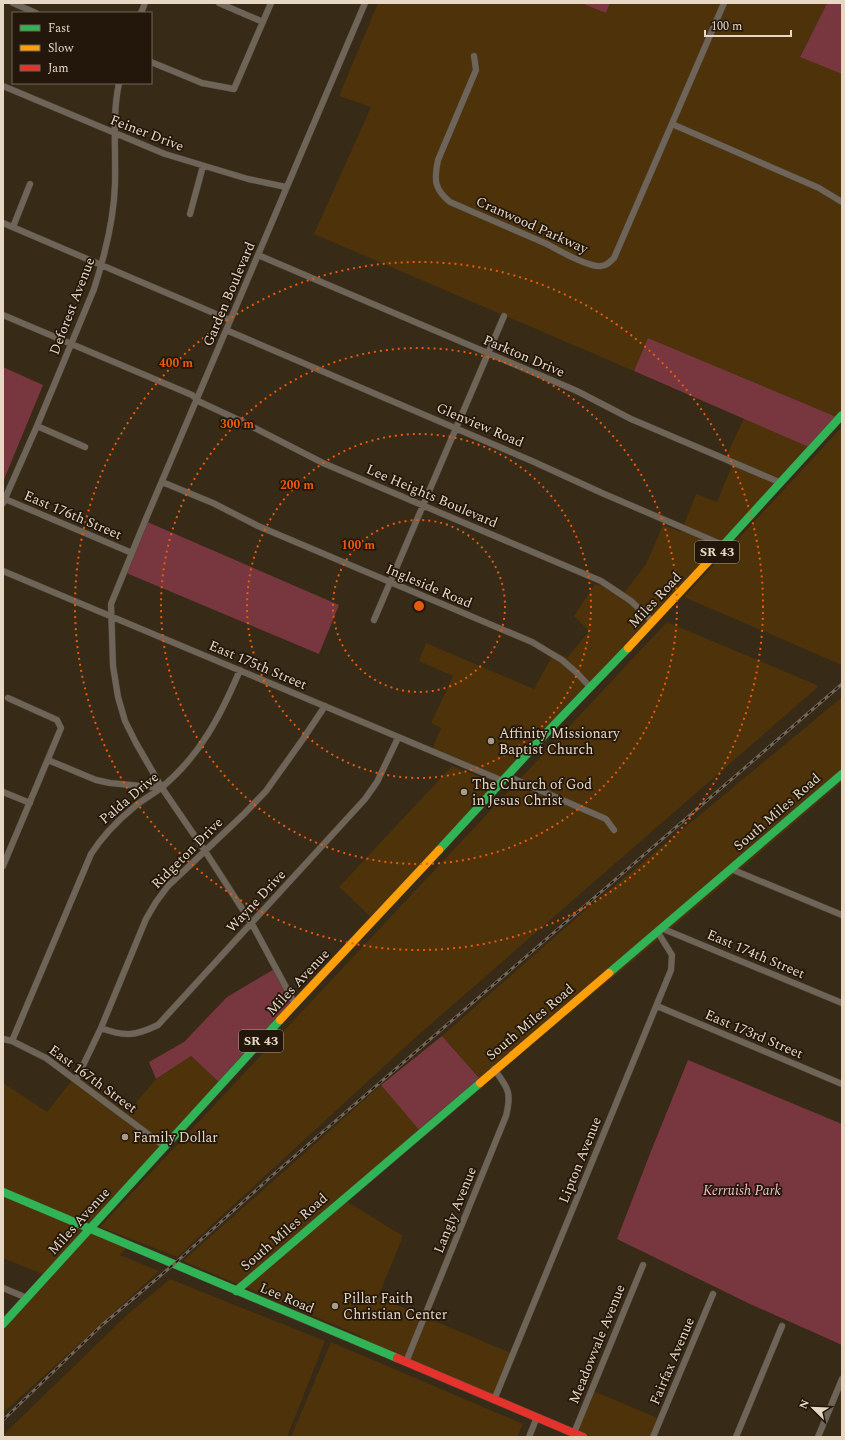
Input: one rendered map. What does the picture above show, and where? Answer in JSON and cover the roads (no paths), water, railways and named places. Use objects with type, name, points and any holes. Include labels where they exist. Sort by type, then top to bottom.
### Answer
[{"type":"main road","name":"Miles Road","points":[[566,712],[653,622],[779,482],[842,415]]},
{"type":"main road","name":"Miles Avenue","points":[[3,1324],[164,1146],[566,712]]},
{"type":"main road","name":"South Miles Road","points":[[236,1291],[494,1069],[842,774]]},
{"type":"main road","name":"Lee Road","points":[[3,1192],[583,1437]]},
{"type":"street","points":[[13,3],[34,12]]},
{"type":"street","points":[[219,3],[263,22]]},
{"type":"street","points":[[152,62],[202,83],[234,89],[271,3]]},
{"type":"street","name":"Garden Boulevard","points":[[295,1004],[252,924],[162,788],[130,732],[118,697],[113,666],[111,604],[286,186],[365,3]]},
{"type":"street","name":"Cranwood Parkway","points":[[474,56],[476,70],[438,160],[435,173],[440,194],[450,202],[547,244],[591,265],[599,267],[606,265],[614,258],[724,3]]},
{"type":"street","name":"Deforest Avenue","points":[[4,501],[37,426],[94,289],[102,266],[113,206],[115,184],[114,134],[119,84]]},
{"type":"street","name":"Feiner Drive","points":[[3,86],[114,134],[165,154],[248,179],[286,186]]},
{"type":"street","points":[[672,124],[818,188],[842,202]]},
{"type":"street","points":[[190,214],[203,166]]},
{"type":"street","points":[[13,227],[30,184]]},
{"type":"street","points":[[3,223],[230,320]]},
{"type":"street","name":"Parkton Drive","points":[[258,255],[577,391],[631,419],[779,482]]},
{"type":"street","name":"Lee Heights Boulevard","points":[[3,315],[192,395],[200,402],[323,463],[601,581],[631,601],[653,622]]},
{"type":"street","points":[[374,620],[504,316]]},
{"type":"street","name":"Glenview Road","points":[[226,330],[457,428],[723,545]]},
{"type":"street","points":[[37,426],[85,447]]},
{"type":"street","name":"Ingleside Road","points":[[162,482],[213,503],[258,526],[532,642],[562,660],[590,687]]},
{"type":"street","name":"East 176th Street","points":[[4,501],[132,553]]},
{"type":"street","name":"East 175th Street","points":[[3,571],[398,738],[578,807],[606,819],[614,830]]},
{"type":"street","name":"Palda Drive","points":[[12,1041],[91,854],[101,838],[114,825],[134,807],[162,788],[196,750],[212,728],[224,707],[240,670]]},
{"type":"street","points":[[3,866],[61,728],[57,720],[8,698]]},
{"type":"street","name":"Ridgeton Drive","points":[[76,1080],[101,1028],[146,919],[156,902],[168,886],[244,814],[266,791],[325,706]]},
{"type":"street","name":"Wayne Drive","points":[[101,1028],[118,1034],[131,1034],[144,1032],[158,1025],[365,799],[377,782],[398,738]]},
{"type":"street","points":[[48,760],[96,780],[110,783],[162,788]]},
{"type":"street","points":[[3,792],[30,803]]},
{"type":"street","points":[[731,869],[842,915]]},
{"type":"street","name":"East 174th Street","points":[[659,929],[842,1003]]},
{"type":"street","name":"Lipton Avenue","points":[[494,1400],[671,970],[672,954],[659,929]]},
{"type":"street","name":"East 173rd Street","points":[[657,1006],[842,1084]]},
{"type":"street","name":"East 167th Street","points":[[3,1039],[12,1041],[46,1058],[164,1146]]},
{"type":"street","name":"Langly Avenue","points":[[406,1362],[506,1116],[509,1104],[507,1087],[494,1069]]},
{"type":"street","name":"Meadowvale Avenue","points":[[574,1433],[643,1265]]},
{"type":"street","points":[[3,1288],[27,1298]]},
{"type":"street","name":"Fairfax Avenue","points":[[652,1437],[713,1294]]},
{"type":"street","points":[[736,1437],[782,1326]]},
{"type":"street","points":[[818,1437],[842,1379]]},
{"type":"street","points":[[529,1437],[537,1417]]},
{"type":"railway","points":[[3,1420],[102,1325],[173,1265],[274,1174],[842,684]]},
{"type":"place","name":"Affinity Missionary Baptist Church","points":[[491,741]]},
{"type":"place","name":"The Church of God in Jesus Christ","points":[[464,792]]},
{"type":"place","name":"Family Dollar","points":[[125,1137]]},
{"type":"place","name":"Pillar Faith Christian Center","points":[[335,1306]]},
{"type":"park label","name":"Kerruish Park","points":[[742,1190]]}]
